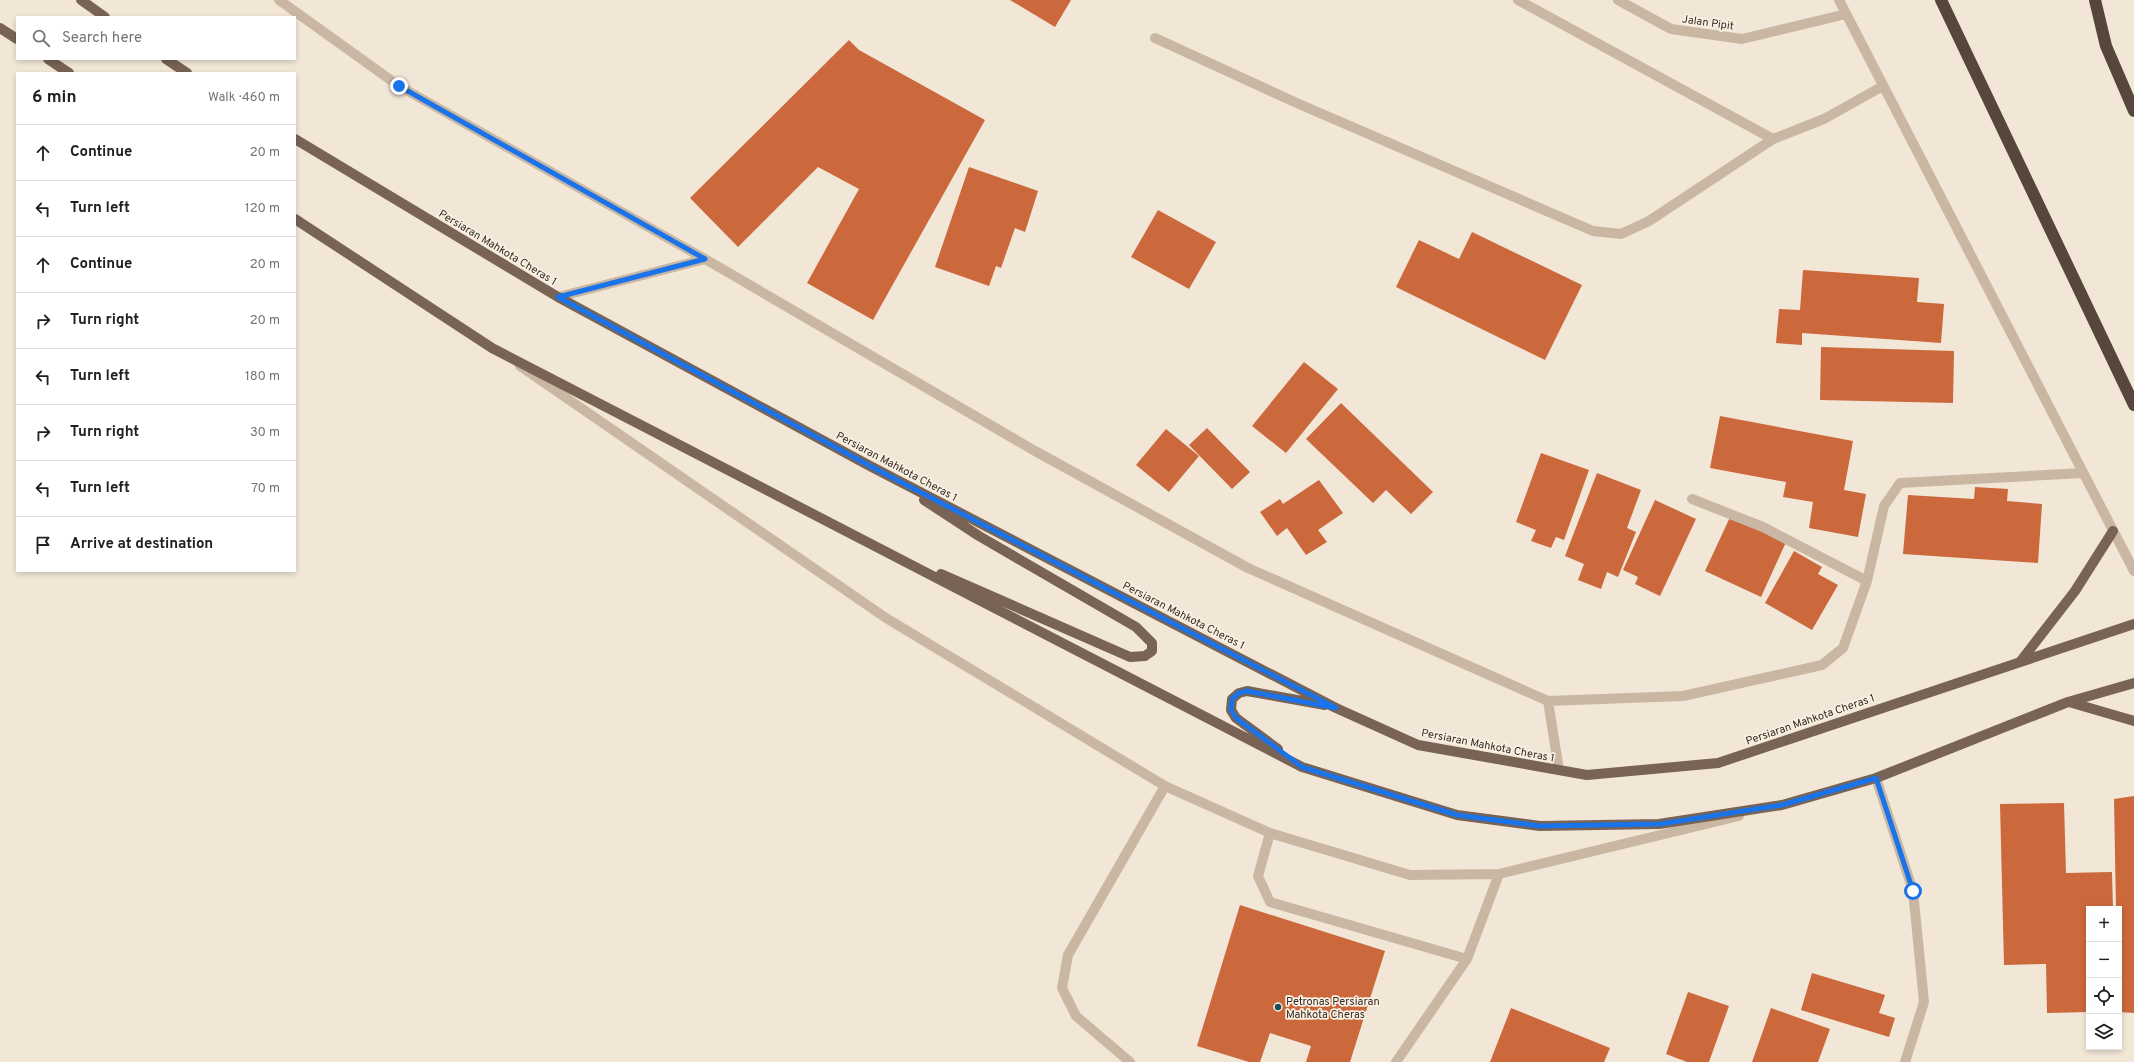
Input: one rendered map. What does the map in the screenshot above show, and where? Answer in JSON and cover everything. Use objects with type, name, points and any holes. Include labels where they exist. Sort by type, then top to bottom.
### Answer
[{"type":"highway","points":[[1941,0],[2134,405]]},
{"type":"highway","points":[[2095,0],[2106,46],[2134,111]]},
{"type":"main road","points":[[81,0],[104,16]]},
{"type":"main road","points":[[0,28],[16,38]]},
{"type":"main road","points":[[50,60],[68,72]]},
{"type":"main road","points":[[168,60],[186,72]]},
{"type":"main road","name":"Persiaran Mahkota Cheras 1","points":[[296,140],[558,297],[870,466],[1336,708],[1418,745],[1587,775],[1718,763],[2134,624]]},
{"type":"main road","points":[[296,221],[492,348],[1302,767],[1457,815],[1540,826],[1660,824],[1782,805],[1876,778],[2068,702],[2134,683]]},
{"type":"main road","points":[[854,536],[1130,656],[1145,656],[1152,651],[1152,643],[1136,627],[979,536],[870,466]]},
{"type":"main road","points":[[2020,662],[2075,592],[2113,532]]},
{"type":"main road","points":[[1302,767],[1236,718],[1231,710],[1232,699],[1239,693],[1247,691],[1336,708]]},
{"type":"main road","points":[[2068,702],[2134,721]]},
{"type":"street","points":[[279,0],[399,86],[705,259],[1035,451],[1248,568],[1548,701],[1683,696],[1822,666],[1843,648],[1867,581],[1884,506],[1900,483],[2083,473]]},
{"type":"street","points":[[1518,0],[1773,139]]},
{"type":"street","name":"Jalan Pipit","points":[[1618,0],[1671,29],[1742,39],[1846,14]]},
{"type":"street","points":[[1839,0],[2134,571]]},
{"type":"street","points":[[1155,38],[1299,104],[1593,231],[1621,234],[1649,221],[1773,139],[1824,119],[1883,86]]},
{"type":"street","points":[[558,297],[705,259]]},
{"type":"street","points":[[492,348],[886,618],[1165,786],[1270,833],[1410,875],[1500,874],[1782,805]]},
{"type":"street","points":[[1692,499],[1763,527],[1867,581]]},
{"type":"street","points":[[1548,701],[1559,770]]},
{"type":"street","points":[[1876,778],[1913,891],[1924,1002],[1905,1062]]},
{"type":"street","points":[[1130,1062],[1076,1016],[1062,988],[1068,955],[1165,786]]},
{"type":"street","points":[[1270,833],[1258,876],[1270,902],[1467,959]]},
{"type":"street","points":[[1396,1062],[1467,959],[1500,874]]},
{"type":"building","points":[[1010,0],[1071,0],[1055,27]]},
{"type":"building","points":[[849,40],[859,50],[985,120],[873,320],[807,283],[859,189],[818,167],[738,247],[690,198]]},
{"type":"building","points":[[969,167],[1038,191],[1025,232],[1015,228],[1001,268],[996,266],[989,286],[935,267]]},
{"type":"building","points":[[1158,210],[1216,242],[1189,289],[1131,257]]},
{"type":"building","points":[[1472,232],[1582,285],[1545,360],[1396,287],[1419,240],[1459,259]]},
{"type":"building","points":[[1803,270],[1919,278],[1917,302],[1944,304],[1941,343],[1802,333],[1802,345],[1776,343],[1779,309],[1800,310]]},
{"type":"building","points":[[1821,347],[1954,351],[1953,403],[1820,400]]},
{"type":"building","points":[[1304,362],[1338,389],[1286,453],[1252,426]]},
{"type":"building","points":[[1341,403],[1433,492],[1411,514],[1386,490],[1373,503],[1306,439]]},
{"type":"building","points":[[1720,416],[1853,441],[1844,490],[1866,494],[1858,537],[1809,528],[1813,502],[1783,497],[1786,482],[1710,468]]},
{"type":"building","points":[[1207,428],[1250,472],[1232,489],[1189,445]]},
{"type":"building","points":[[1166,429],[1199,456],[1169,492],[1136,465]]},
{"type":"building","points":[[1541,453],[1589,470],[1564,540],[1556,537],[1551,548],[1531,541],[1536,530],[1516,522]]},
{"type":"building","points":[[1597,473],[1641,490],[1627,528],[1636,532],[1618,577],[1607,572],[1601,589],[1578,580],[1584,564],[1565,556]]},
{"type":"building","points":[[1319,480],[1343,513],[1318,530],[1327,542],[1306,555],[1287,528],[1277,536],[1260,512],[1280,499],[1283,504]]},
{"type":"building","points":[[1975,487],[2008,489],[2007,501],[2042,504],[2038,563],[1903,554],[1908,495],[1974,499]]},
{"type":"building","points":[[1655,500],[1696,519],[1660,596],[1635,584],[1638,577],[1623,570]]},
{"type":"building","points":[[1731,515],[1787,540],[1761,597],[1705,571]]},
{"type":"building","points":[[1794,551],[1822,567],[1818,574],[1838,585],[1812,630],[1765,603]]},
{"type":"building","points":[[2134,796],[2134,1013],[2122,1012],[2122,906],[2116,906],[2114,799]]},
{"type":"building","points":[[2064,803],[2066,873],[2112,872],[2113,906],[2086,906],[2086,1012],[2047,1013],[2046,964],[2004,965],[2000,804]]},
{"type":"building","points":[[1240,905],[1385,951],[1350,1062],[1306,1062],[1311,1046],[1270,1033],[1260,1062],[1249,1062],[1197,1046]]},
{"type":"building","points":[[1812,973],[1885,995],[1879,1013],[1895,1018],[1889,1037],[1801,1010]]},
{"type":"building","points":[[1688,992],[1729,1006],[1709,1062],[1687,1062],[1666,1054]]},
{"type":"building","points":[[1511,1008],[1610,1048],[1604,1062],[1490,1062]]},
{"type":"building","points":[[1771,1008],[1830,1029],[1818,1062],[1752,1062]]},
{"type":"place","name":"Petronas Persiaran Mahkota Cheras","points":[[1278,1007]]},
{"type":"route","points":[[399,86],[705,259],[558,297],[870,466],[1336,708],[1247,691],[1239,693],[1232,699],[1231,710],[1236,718],[1302,767],[1457,815],[1540,826],[1660,824],[1782,805],[1876,778],[1913,891]]}]
